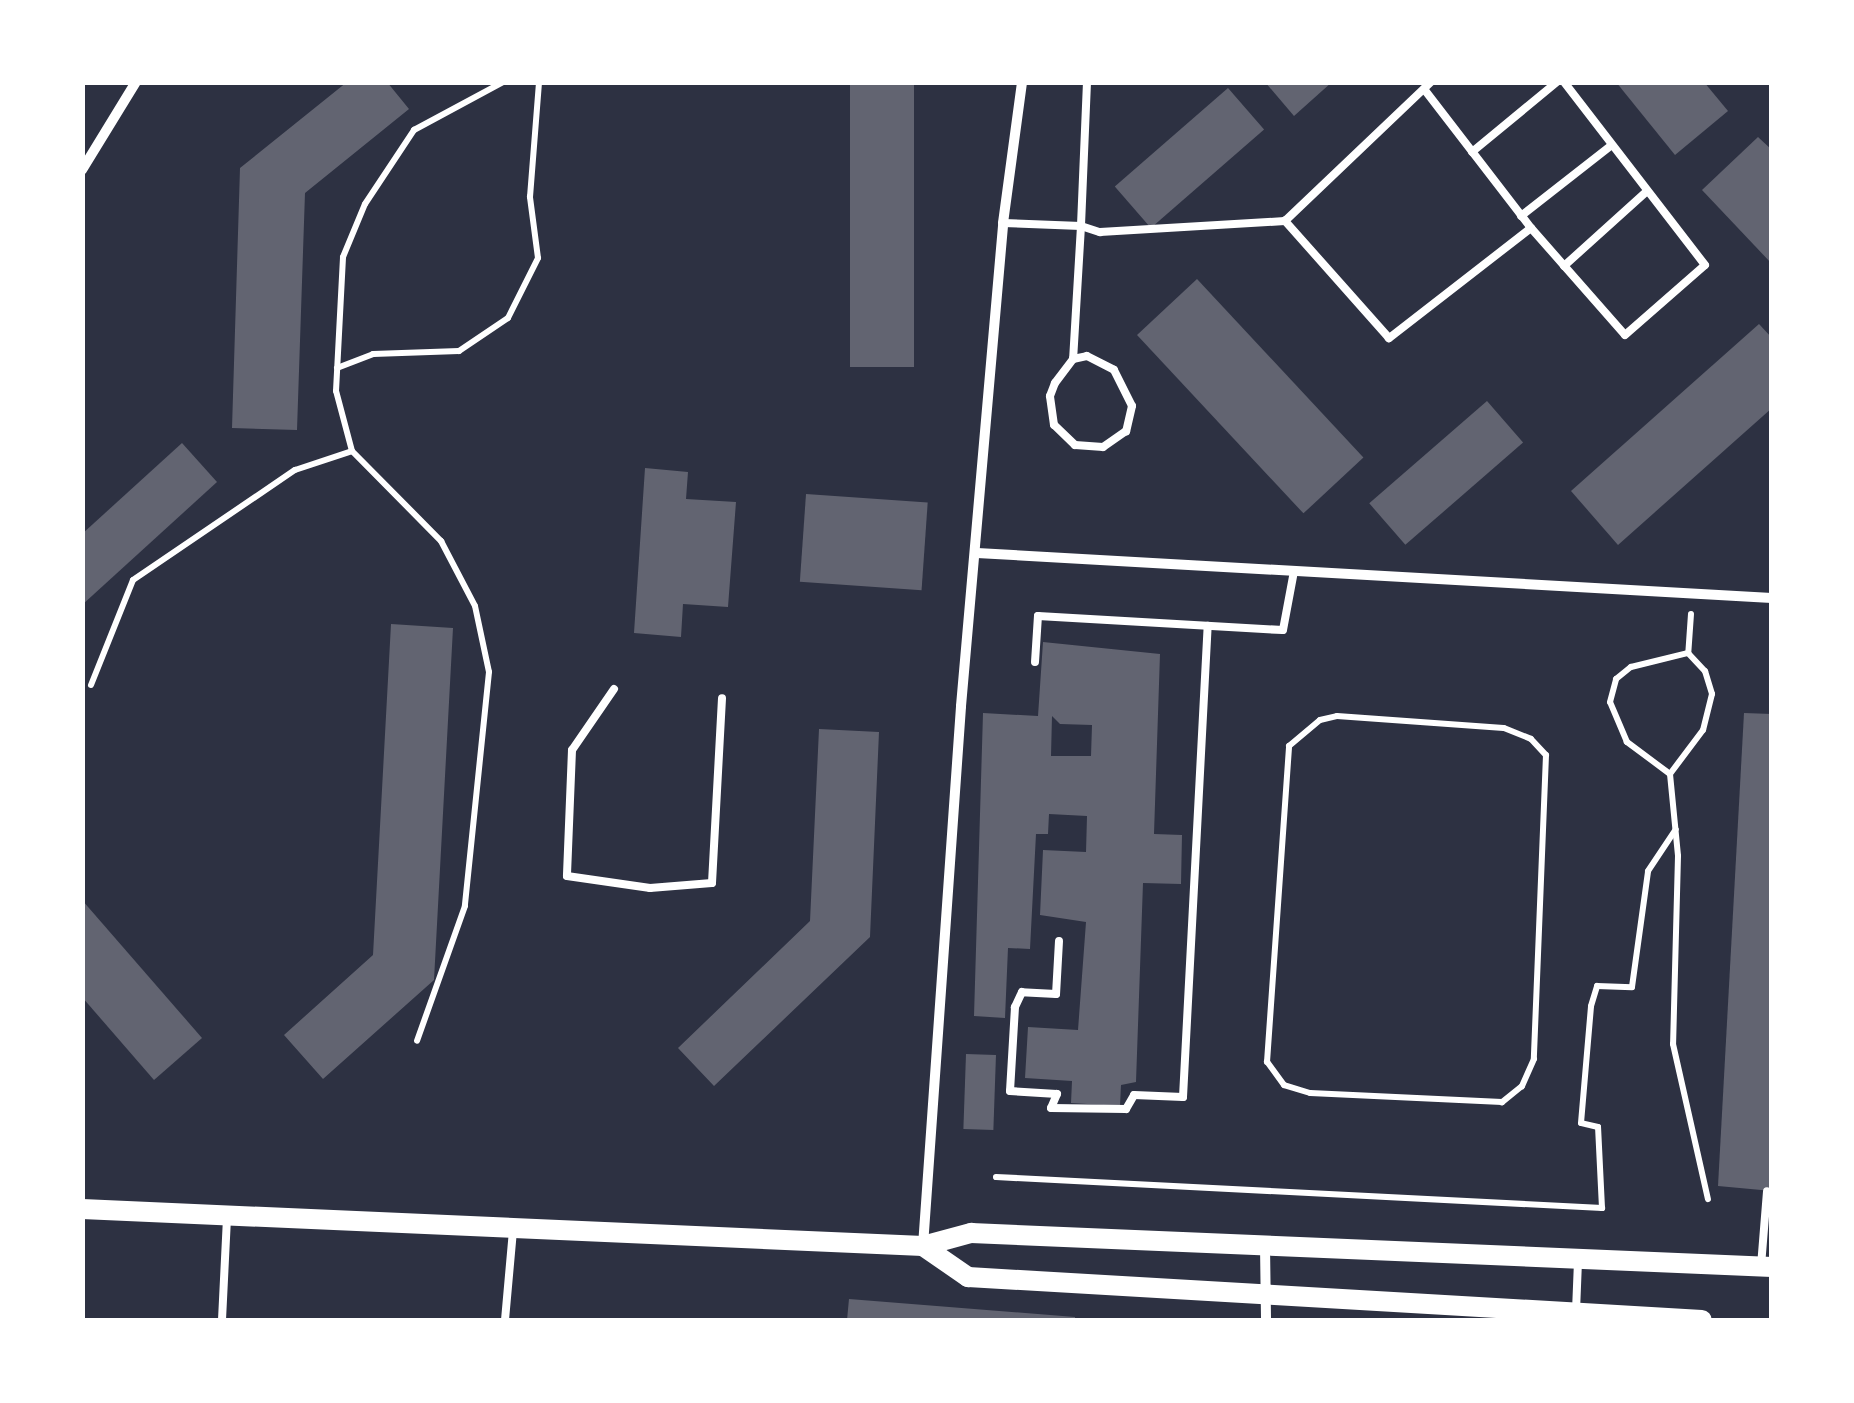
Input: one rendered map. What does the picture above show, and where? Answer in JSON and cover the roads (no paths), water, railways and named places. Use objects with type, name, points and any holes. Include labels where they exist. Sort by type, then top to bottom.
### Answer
[{"type":"main road","points":[[82,1209],[922,1246],[971,1233],[1766,1267]]},
{"type":"main road","points":[[922,1246],[968,1277],[1575,1318],[1702,1320]]},
{"type":"street","points":[[82,170],[136,82]]},
{"type":"street","points":[[922,1246],[1003,223],[1022,82]]},
{"type":"street","points":[[977,554],[1772,598]]},
{"type":"street","points":[[1265,1246],[1266,1320]]},
{"type":"lane","points":[[1073,359],[1088,356],[1114,370],[1132,406],[1126,432],[1103,447],[1076,445],[1054,425],[1050,396],[1073,359],[1087,82]]},
{"type":"lane","points":[[1003,223],[1081,226],[1100,232],[1285,221],[1428,86],[1472,152],[1530,228],[1625,335],[1705,265],[1560,82],[1472,152]]},
{"type":"lane","points":[[1521,216],[1612,144]]},
{"type":"lane","points":[[1564,266],[1647,191]]},
{"type":"lane","points":[[1285,221],[1389,338],[1530,228]]},
{"type":"lane","points":[[1035,662],[1038,616],[1283,630],[1294,571]]},
{"type":"lane","points":[[1059,941],[1056,994],[1022,992],[1015,1007],[1010,1092],[1056,1094],[1051,1108],[1126,1109],[1134,1095],[1184,1097],[1208,626]]},
{"type":"lane","points":[[614,690],[572,750],[567,876],[650,888],[712,883],[722,698]]},
{"type":"lane","points":[[1766,1267],[1767,1190]]},
{"type":"lane","points":[[222,1320],[227,1216]]},
{"type":"lane","points":[[505,1320],[513,1229]]},
{"type":"lane","points":[[1575,1318],[1578,1261]]}]
